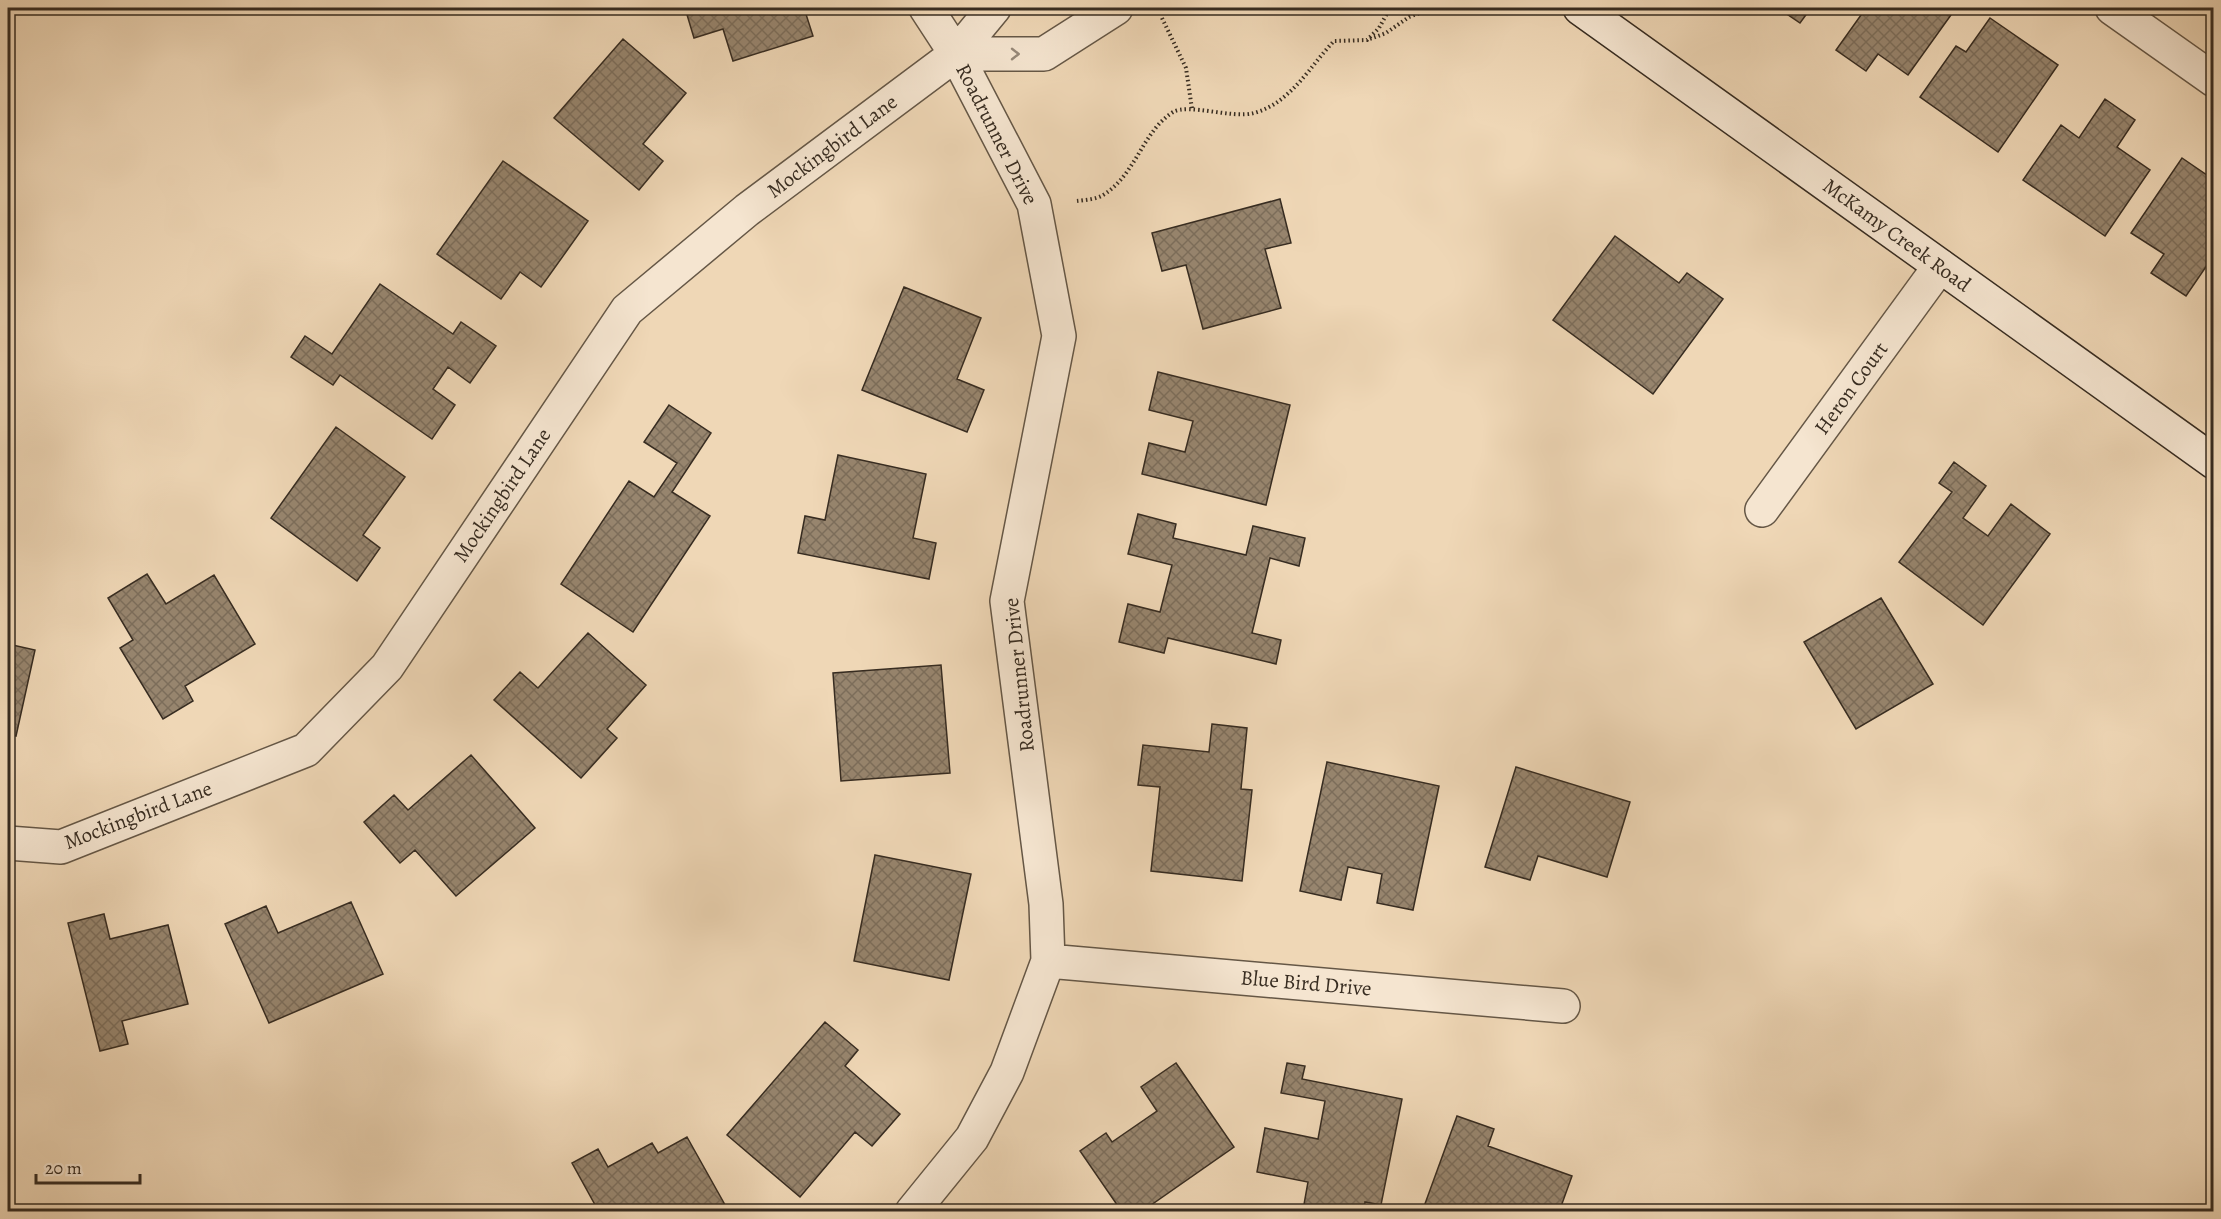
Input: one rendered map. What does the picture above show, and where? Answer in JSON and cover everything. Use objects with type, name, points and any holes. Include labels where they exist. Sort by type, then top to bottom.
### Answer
[{"type":"street","name":"Roadrunner Drive","points":[[912,1212],[972,1138],[1007,1072],[1048,961],[1046,904],[1007,601],[1059,336],[1034,204],[956,54],[926,8]]},
{"type":"street","name":"Mockingbird Lane","points":[[8,843],[61,847],[306,750],[387,667],[627,310],[747,210],[956,54],[994,8]]},
{"type":"street","points":[[956,54],[1044,54],[1116,8]]},
{"type":"street","name":"McKamy Creek Road","points":[[1580,8],[2214,462]]},
{"type":"street","points":[[2112,8],[2214,80]]},
{"type":"street","name":"Heron Court","points":[[1762,510],[1940,266]]},
{"type":"street","name":"Blue Bird Drive","points":[[1048,961],[1563,1006]]},
{"type":"path","points":[[1367,40],[1379,28],[1390,8]]},
{"type":"path","points":[[1077,201],[1102,196],[1120,181],[1133,166],[1146,141],[1162,121],[1175,111],[1192,109],[1234,115],[1254,113],[1276,103],[1314,67],[1334,40],[1367,40],[1386,33],[1409,17],[1425,11],[1469,8]]},
{"type":"path","points":[[1161,18],[1186,68],[1192,109]]},
{"type":"building","points":[[685,8],[804,8],[813,36],[733,61],[723,29],[694,38]]},
{"type":"building","points":[[1778,8],[1811,8],[1800,23]]},
{"type":"building","points":[[1866,8],[1956,8],[1908,75],[1878,54],[1866,71],[1836,50]]},
{"type":"building","points":[[1990,18],[2058,65],[1998,152],[1920,97],[1956,46],[1966,52]]},
{"type":"building","points":[[623,39],[686,93],[643,144],[663,161],[639,190],[554,118]]},
{"type":"building","points":[[2105,99],[2135,120],[2117,147],[2150,170],[2105,236],[2023,180],[2061,125],[2079,138]]},
{"type":"building","points":[[2182,158],[2214,180],[2214,255],[2186,296],[2151,273],[2164,254],[2131,233]]},
{"type":"building","points":[[503,161],[588,221],[541,287],[520,272],[501,299],[437,254]]},
{"type":"building","points":[[1280,199],[1291,243],[1265,249],[1281,308],[1203,329],[1186,265],[1162,271],[1152,233]]},
{"type":"building","points":[[1615,236],[1679,283],[1687,273],[1723,299],[1653,394],[1553,320]]},
{"type":"building","points":[[380,284],[453,334],[461,322],[496,346],[470,383],[448,367],[433,389],[455,405],[432,439],[340,375],[333,385],[291,357],[305,336],[332,354]]},
{"type":"building","points":[[904,287],[981,318],[957,379],[984,390],[967,432],[862,390]]},
{"type":"building","points":[[1158,372],[1290,405],[1266,505],[1142,474],[1149,443],[1185,452],[1193,421],[1149,410]]},
{"type":"building","points":[[669,405],[711,433],[672,492],[710,516],[633,632],[561,584],[629,481],[654,497],[677,463],[644,442]]},
{"type":"building","points":[[336,427],[405,477],[363,535],[380,548],[357,581],[271,518]]},
{"type":"building","points":[[838,455],[926,474],[913,538],[936,543],[929,579],[798,553],[805,516],[825,520]]},
{"type":"building","points":[[1954,462],[1986,486],[1963,518],[1988,536],[2011,504],[2050,534],[1983,625],[1899,562],[1952,492],[1939,483]]},
{"type":"building","points":[[1138,514],[1176,524],[1173,538],[1246,555],[1253,526],[1305,538],[1299,566],[1270,558],[1252,633],[1281,640],[1276,664],[1168,638],[1164,653],[1119,642],[1128,604],[1160,612],[1172,565],[1128,554]]},
{"type":"building","points":[[147,574],[166,604],[214,575],[255,644],[185,686],[193,701],[163,719],[120,648],[133,640],[108,598]]},
{"type":"building","points":[[1881,598],[1933,684],[1856,729],[1804,642]]},
{"type":"building","points":[[588,633],[646,685],[607,729],[617,738],[581,778],[494,700],[520,672],[538,688]]},
{"type":"building","points":[[8,644],[35,650],[16,736],[8,734]]},
{"type":"building","points":[[941,665],[950,773],[841,781],[833,673]]},
{"type":"building","points":[[1212,724],[1247,728],[1241,789],[1252,790],[1242,881],[1151,871],[1160,787],[1138,785],[1143,745],[1209,752]]},
{"type":"building","points":[[471,755],[535,828],[456,896],[415,850],[400,863],[364,822],[394,795],[408,810]]},
{"type":"building","points":[[1327,762],[1439,786],[1413,910],[1377,903],[1382,874],[1348,867],[1341,900],[1300,891]]},
{"type":"building","points":[[1516,767],[1630,802],[1607,877],[1538,856],[1530,880],[1485,867]]},
{"type":"building","points":[[875,855],[971,874],[949,980],[854,961]]},
{"type":"building","points":[[351,902],[383,974],[269,1023],[225,924],[266,906],[278,933]]},
{"type":"building","points":[[104,914],[110,939],[168,925],[188,1004],[122,1021],[128,1044],[100,1051],[68,923]]},
{"type":"building","points":[[8,966],[14,967],[8,997]]},
{"type":"building","points":[[825,1022],[858,1050],[845,1066],[900,1114],[872,1146],[855,1132],[800,1197],[727,1135]]},
{"type":"building","points":[[1176,1063],[1234,1147],[1141,1212],[1122,1212],[1080,1151],[1106,1133],[1112,1142],[1157,1111],[1141,1087]]},
{"type":"building","points":[[1287,1063],[1305,1066],[1302,1079],[1402,1099],[1381,1205],[1365,1202],[1364,1212],[1303,1210],[1308,1182],[1257,1172],[1265,1128],[1318,1139],[1325,1101],[1281,1093]]},
{"type":"building","points":[[1457,1116],[1494,1129],[1488,1146],[1572,1176],[1559,1212],[1422,1212]]},
{"type":"building","points":[[687,1137],[729,1212],[599,1212],[572,1163],[598,1149],[608,1167],[652,1143],[658,1153]]}]
